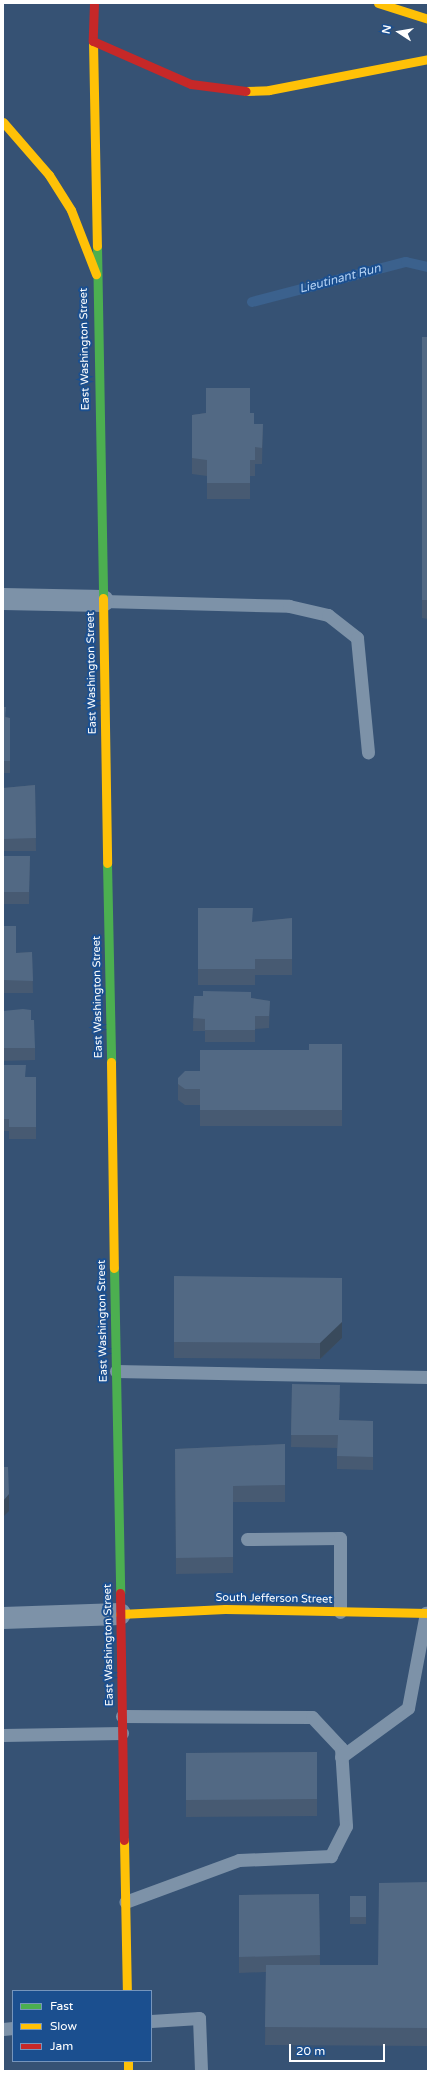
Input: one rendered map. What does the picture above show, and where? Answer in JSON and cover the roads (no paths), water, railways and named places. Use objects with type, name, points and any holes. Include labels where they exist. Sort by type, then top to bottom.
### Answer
[{"type":"main road","name":"East Washington Street","points":[[94,3],[93,41],[96,274],[127,1990]]},
{"type":"main road","points":[[378,3],[428,19]]},
{"type":"main road","points":[[93,41],[191,84],[229,91],[269,90],[428,59]]},
{"type":"main road","points":[[3,122],[50,175],[71,210],[96,274]]},
{"type":"main road","name":"South Jefferson Street","points":[[120,1614],[225,1609],[427,1613]]},
{"type":"street","points":[[3,599],[103,601]]},
{"type":"street","points":[[3,1618],[120,1614]]},
{"type":"lane","points":[[103,601],[290,606],[328,615],[357,638],[368,752]]},
{"type":"lane","points":[[116,1371],[428,1377]]},
{"type":"lane","points":[[247,1539],[340,1538],[340,1612]]},
{"type":"lane","points":[[341,1757],[408,1708],[427,1613]]},
{"type":"lane","points":[[122,1716],[312,1717],[341,1748],[346,1826],[331,1856],[239,1860],[125,1902]]},
{"type":"lane","points":[[3,1735],[122,1733]]},
{"type":"lane","points":[[152,2020],[199,2018],[200,2071]]},
{"type":"waterway","name":"Lieutinant Run","points":[[252,302],[406,262],[428,267]]}]
